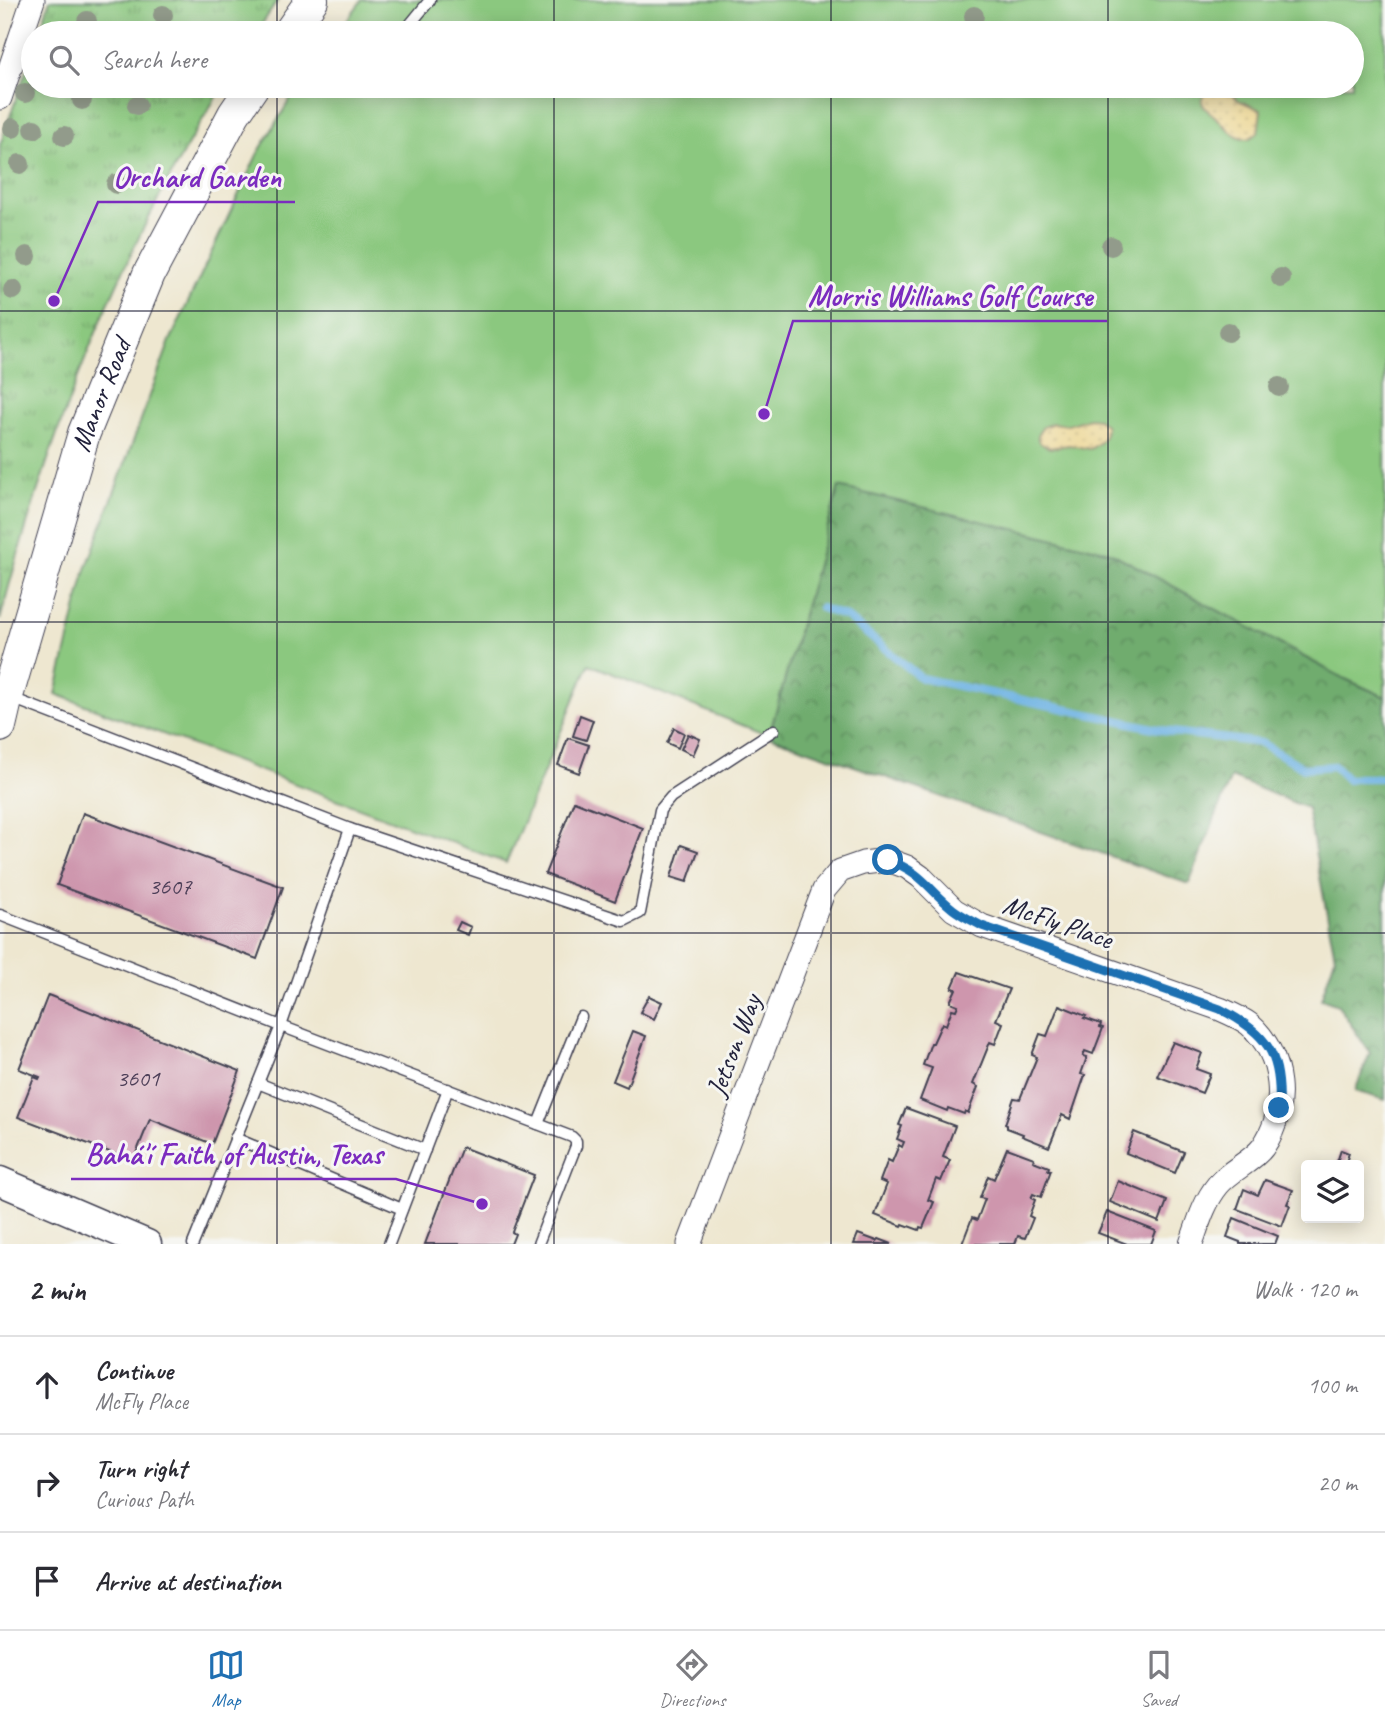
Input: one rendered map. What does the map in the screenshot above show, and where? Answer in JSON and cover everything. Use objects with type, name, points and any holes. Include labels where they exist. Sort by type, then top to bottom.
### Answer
[{"type":"main road","name":"Manor Road","points":[[0,726],[84,433],[149,274],[245,98]]},
{"type":"street","points":[[26,21],[33,0]]},
{"type":"street","points":[[0,98],[21,36]]},
{"type":"street","name":"McFly Place","points":[[840,871],[863,863],[888,860],[907,867],[954,910],[982,926],[1220,1009],[1247,1023],[1264,1040],[1275,1061],[1280,1083],[1279,1108],[1261,1149],[1219,1183],[1206,1204],[1191,1244]]},
{"type":"street","name":"Jetson Way","points":[[689,1244],[824,890],[840,871]]},
{"type":"street","points":[[0,1181],[147,1244]]},
{"type":"lane","points":[[413,21],[430,0]]},
{"type":"lane","points":[[7,696],[350,829],[624,921],[640,913],[660,810],[671,797],[774,730]]},
{"type":"lane","points":[[192,1244],[281,1026],[350,829]]},
{"type":"lane","points":[[0,915],[572,1137],[576,1141],[538,1244]]},
{"type":"lane","points":[[538,1124],[581,1017]]},
{"type":"lane","points":[[258,1083],[425,1150]]},
{"type":"lane","points":[[389,1244],[448,1090]]},
{"type":"lane","points":[[235,1138],[402,1209]]},
{"type":"green space","points":[[50,0],[278,0],[264,21],[43,21]]},
{"type":"green space","points":[[362,0],[1385,0],[1385,697],[1343,678],[839,487],[769,736],[589,664],[506,863],[56,694],[85,572],[170,341],[257,155],[291,98],[1364,98],[1364,21],[346,21]]},
{"type":"green space","points":[[21,85],[21,98],[216,98],[151,213],[91,344],[41,480],[0,620],[0,145]]},
{"type":"green space","points":[[839,487],[1110,552],[1343,678],[1385,697],[1385,1100],[1355,1091],[1370,1053],[1338,1005],[1321,999],[1335,957],[1307,808],[1231,777],[1189,884],[769,736]]},
{"type":"sand","points":[[1202,98],[1236,98],[1261,110],[1258,133],[1248,139],[1239,137],[1207,110]]},
{"type":"sand","points":[[1089,418],[1098,419],[1106,426],[1102,440],[1090,449],[1069,445],[1050,448],[1038,440],[1038,434],[1043,427],[1053,423],[1068,425]]},
{"type":"building","points":[[580,715],[593,720],[586,740],[573,736]]},
{"type":"building","points":[[674,728],[684,733],[678,748],[667,743]]},
{"type":"building","points":[[688,734],[700,739],[693,755],[681,749]]},
{"type":"building","points":[[568,738],[589,745],[579,773],[558,765]]},
{"type":"building","points":[[574,801],[643,828],[615,901],[545,874]]},
{"type":"building","points":[[83,813],[283,887],[257,959],[57,885]]},
{"type":"building","points":[[681,845],[698,851],[687,882],[671,877]]},
{"type":"building","points":[[460,922],[471,927],[468,935],[456,930]]},
{"type":"building","points":[[959,972],[1009,989],[996,1020],[1003,1023],[995,1044],[990,1042],[973,1084],[978,1087],[968,1113],[965,1111],[964,1114],[948,1108],[947,1111],[920,1100],[932,1068],[923,1065],[931,1043],[942,1023],[946,1025],[952,1009],[956,1010],[958,1005],[950,1002],[956,989],[952,988]]},
{"type":"building","points":[[48,995],[240,1071],[212,1144],[150,1119],[133,1161],[18,1117],[34,1077],[40,1077],[19,1069]]},
{"type":"building","points":[[649,996],[662,1002],[654,1019],[640,1012]]},
{"type":"building","points":[[1059,1005],[1086,1016],[1084,1018],[1101,1024],[1100,1027],[1103,1028],[1093,1054],[1085,1051],[1083,1056],[1087,1057],[1081,1074],[1085,1075],[1070,1119],[1062,1115],[1049,1147],[1022,1136],[1023,1134],[1007,1128],[1005,1124],[1014,1098],[1020,1099],[1037,1057],[1032,1055],[1040,1034],[1047,1036]]},
{"type":"building","points":[[633,1031],[646,1036],[627,1087],[613,1081]]},
{"type":"building","points":[[1173,1042],[1202,1053],[1196,1069],[1210,1074],[1202,1093],[1157,1076]]},
{"type":"building","points":[[906,1108],[955,1126],[943,1157],[950,1160],[941,1181],[936,1179],[928,1200],[934,1202],[923,1228],[920,1227],[919,1230],[875,1215],[887,1184],[880,1181],[888,1160],[892,1162],[899,1145],[902,1147],[904,1142],[897,1139]]},
{"type":"building","points":[[1134,1132],[1184,1152],[1175,1173],[1126,1153]]},
{"type":"building","points":[[462,1147],[534,1175],[512,1232],[515,1234],[511,1244],[425,1244]]},
{"type":"building","points":[[1007,1148],[1034,1158],[1033,1161],[1051,1170],[1041,1197],[1033,1194],[1031,1198],[1035,1200],[1029,1216],[1033,1218],[1025,1238],[1018,1236],[1015,1244],[962,1244],[972,1218],[977,1220],[985,1199],[980,1198],[988,1176],[994,1179]]},
{"type":"building","points":[[1341,1150],[1349,1153],[1347,1160],[1338,1160]]},
{"type":"building","points":[[1265,1180],[1293,1190],[1282,1226],[1237,1209],[1244,1189],[1258,1195]]},
{"type":"building","points":[[1118,1181],[1167,1201],[1159,1222],[1110,1202]]},
{"type":"building","points":[[1107,1212],[1156,1231],[1151,1244],[1127,1244],[1098,1233]]},
{"type":"building","points":[[1234,1218],[1278,1236],[1275,1244],[1240,1244],[1227,1237]]},
{"type":"building","points":[[858,1234],[877,1241],[879,1239],[892,1244],[854,1244]]},
{"type":"waterway","points":[[821,608],[846,617],[921,678],[1172,732],[1261,743],[1304,768],[1334,766],[1348,780],[1385,778]]},
{"type":"place","name":"Orchard Garden","points":[[54,301]]},
{"type":"place","name":"Morris Williams Golf Course","points":[[764,414]]},
{"type":"place","name":"Bahá'í Faith of Austin, Texas","points":[[482,1204]]},
{"type":"route","points":[[888,860],[907,867],[954,910],[982,926],[1220,1009],[1247,1023],[1264,1040],[1275,1061],[1280,1083],[1279,1108]]}]
